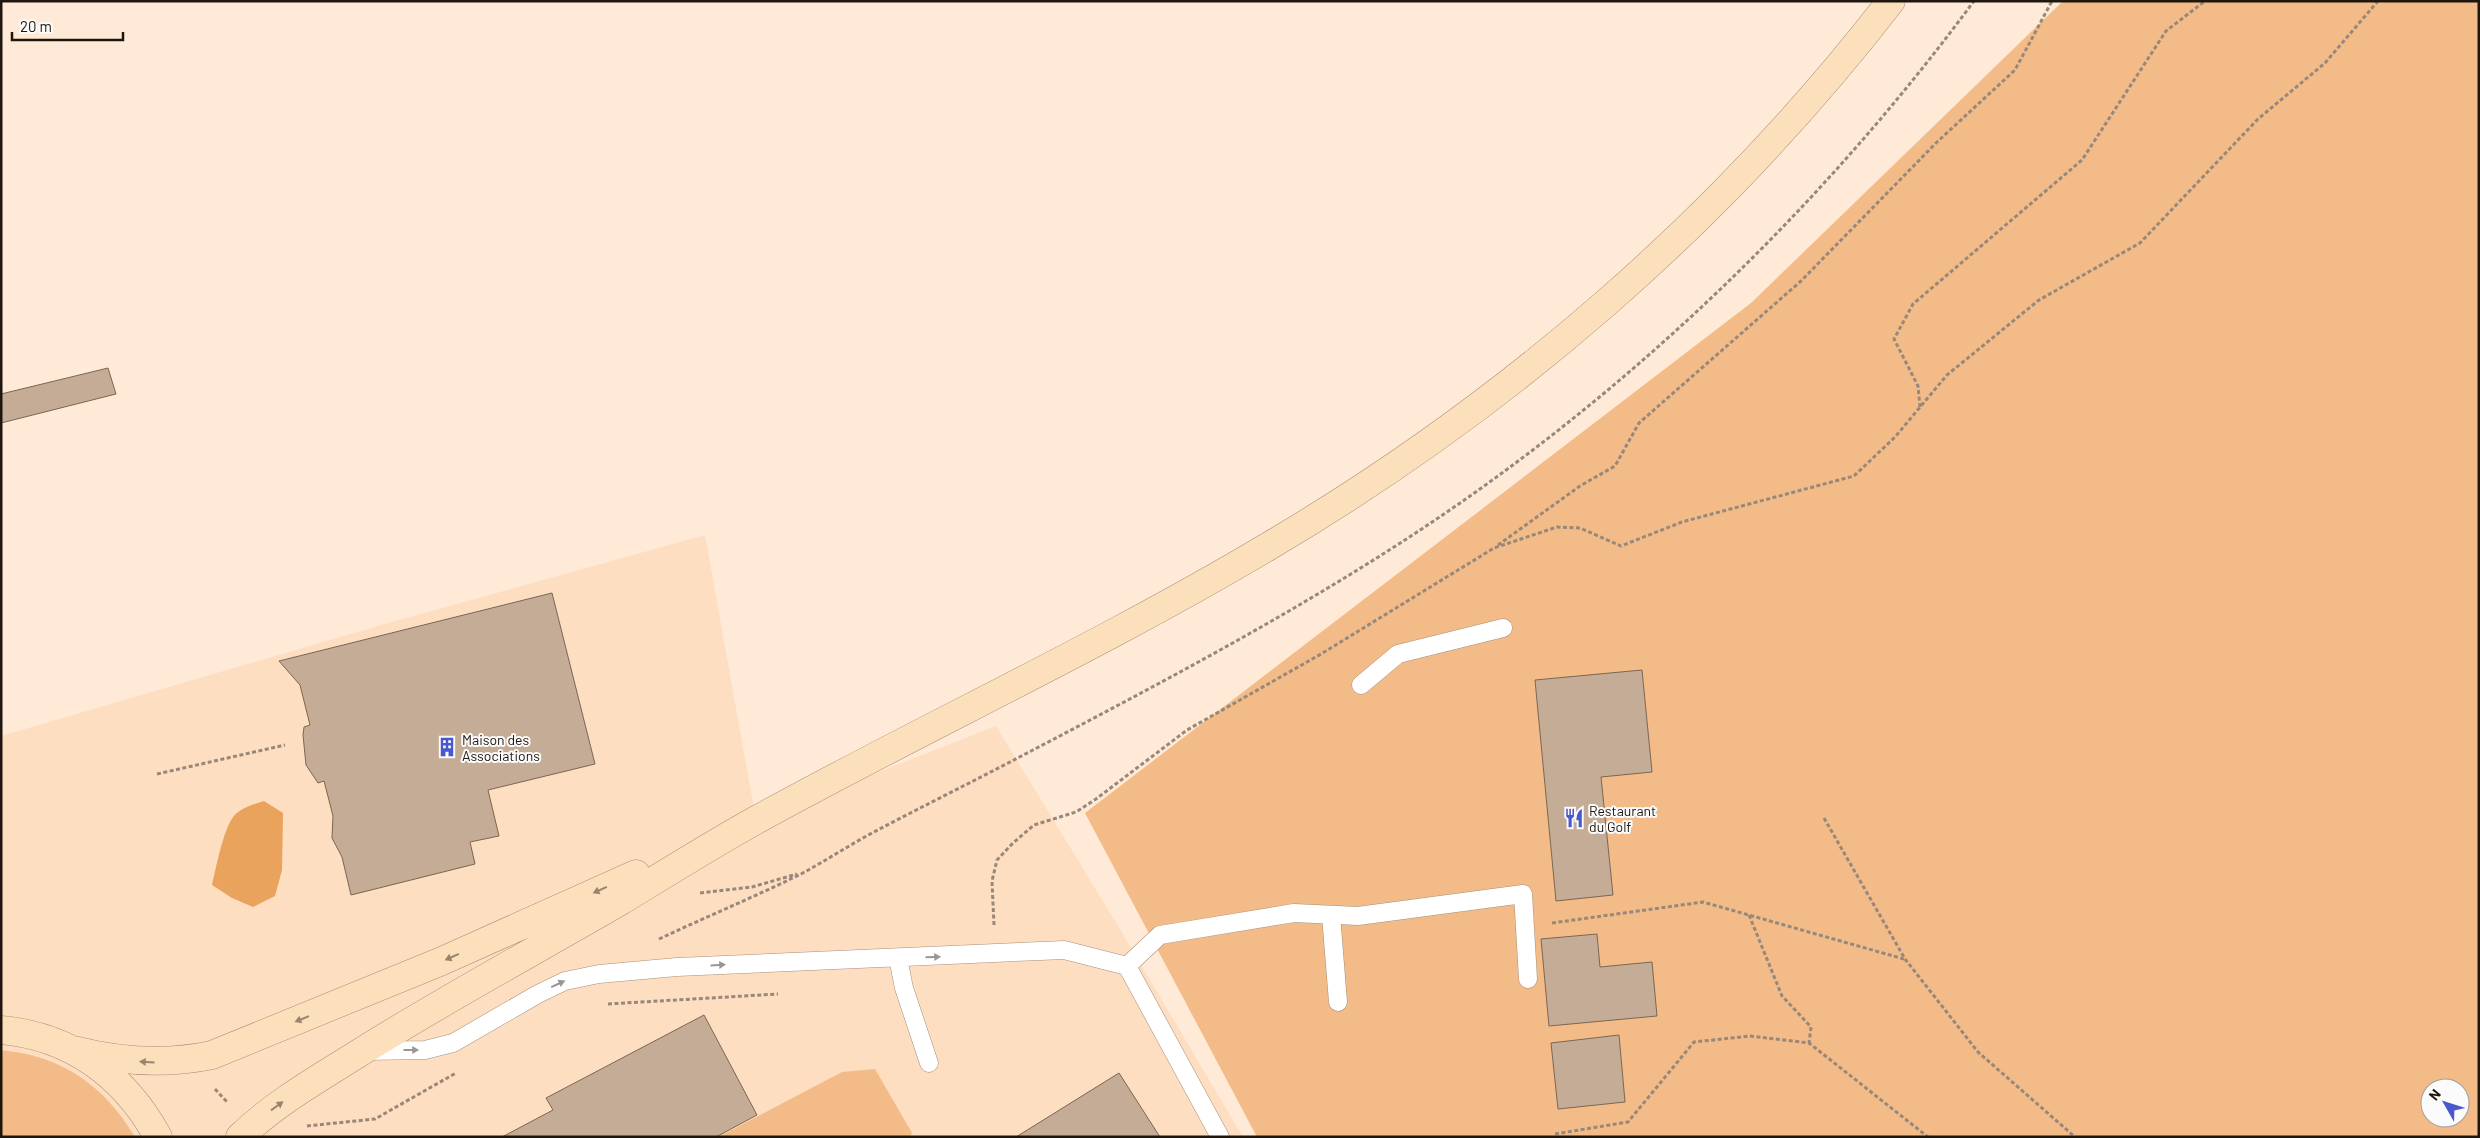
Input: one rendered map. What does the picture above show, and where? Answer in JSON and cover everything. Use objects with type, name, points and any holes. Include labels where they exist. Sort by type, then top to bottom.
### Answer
[{"type":"main road","points":[[245,1132],[276,1106],[363,1051],[756,820],[1169,602],[1268,546],[1422,447],[1542,358],[1673,243],[1783,130],[1830,76],[1890,1]]},
{"type":"main road","points":[[1,1030],[35,1036],[74,1050],[125,1061],[188,1060],[212,1055],[442,961],[756,820]]},
{"type":"main road","points":[[74,1050],[92,1060],[124,1087],[137,1103],[158,1137]]},
{"type":"lane","points":[[1361,685],[1398,654],[1503,628]]},
{"type":"lane","points":[[1127,966],[1160,935],[1294,913],[1358,916],[1523,894],[1528,979]]},
{"type":"lane","points":[[1331,915],[1338,1002]]},
{"type":"lane","points":[[363,1051],[425,1050],[454,1043],[545,990],[565,981],[599,974],[677,966],[1064,950],[1127,966],[1220,1137]]},
{"type":"lane","points":[[898,958],[904,988],[929,1063]]},
{"type":"path","points":[[995,953],[992,881],[997,860],[1034,825],[1076,812],[1187,730],[1321,654],[1494,548],[1580,486],[1614,466],[1640,423],[1801,282],[1937,142],[2015,70],[2052,1]]},
{"type":"path","points":[[1920,408],[1918,386],[1894,339],[1913,304],[2082,160],[2166,31],[2205,1]]},
{"type":"path","points":[[1494,548],[1557,527],[1580,528],[1621,546],[1682,522],[1854,476],[1895,437],[1947,375],[2039,300],[2140,243],[2258,119],[2325,63],[2378,1]]},
{"type":"path","points":[[157,774],[285,744]]},
{"type":"path","points":[[1824,818],[1905,959],[1978,1052],[2075,1137]]},
{"type":"path","points":[[653,942],[807,871]]},
{"type":"path","points":[[1525,927],[1703,902],[1905,959]]},
{"type":"path","points":[[1749,915],[1782,996],[1811,1027],[1809,1043]]},
{"type":"path","points":[[606,1004],[782,993]]},
{"type":"path","points":[[1556,1134],[1628,1122],[1694,1042],[1750,1036],[1809,1043],[1928,1137]]},
{"type":"path","points":[[188,1060],[245,1132]]},
{"type":"path","points":[[297,1128],[375,1119],[459,1072]]},
{"type":"shaded area","points":[[2063,1],[2479,1],[2479,1137],[1257,1137],[1085,813],[1751,303]]},
{"type":"shaded area","points":[[705,535],[756,820],[996,726],[1115,921],[1243,1137],[1,1137],[1,736],[388,623]]},
{"type":"shaded area","points":[[264,801],[283,813],[282,870],[275,896],[253,907],[232,898],[212,885],[229,823],[243,809]]},
{"type":"shaded area","points":[[1,1050],[23,1053],[43,1059],[62,1066],[79,1076],[110,1102],[135,1137],[1,1137]]},
{"type":"shaded area","points":[[875,1069],[912,1133],[910,1137],[718,1137],[842,1072]]},
{"type":"building","points":[[108,368],[116,394],[1,423],[1,394]]},
{"type":"building","name":"Maison des Associations","points":[[552,593],[595,764],[488,790],[499,836],[470,842],[475,864],[351,895],[342,857],[332,838],[333,816],[324,781],[318,783],[306,765],[303,735],[304,727],[310,725],[300,685],[279,661]]},
{"type":"building","points":[[1642,670],[1652,772],[1601,777],[1613,895],[1556,901],[1535,680]]},
{"type":"building","points":[[1597,934],[1600,967],[1652,962],[1657,1016],[1549,1026],[1541,939]]},
{"type":"building","points":[[704,1015],[757,1115],[716,1137],[502,1137],[553,1110],[546,1098]]},
{"type":"building","points":[[1619,1035],[1625,1102],[1558,1109],[1551,1043]]},
{"type":"building","points":[[1119,1073],[1160,1137],[1016,1137]]},
{"type":"place","name":"Maison des Associations","points":[[447,747]]},
{"type":"place","name":"Restaurant du Golf","points":[[1574,818]]}]
